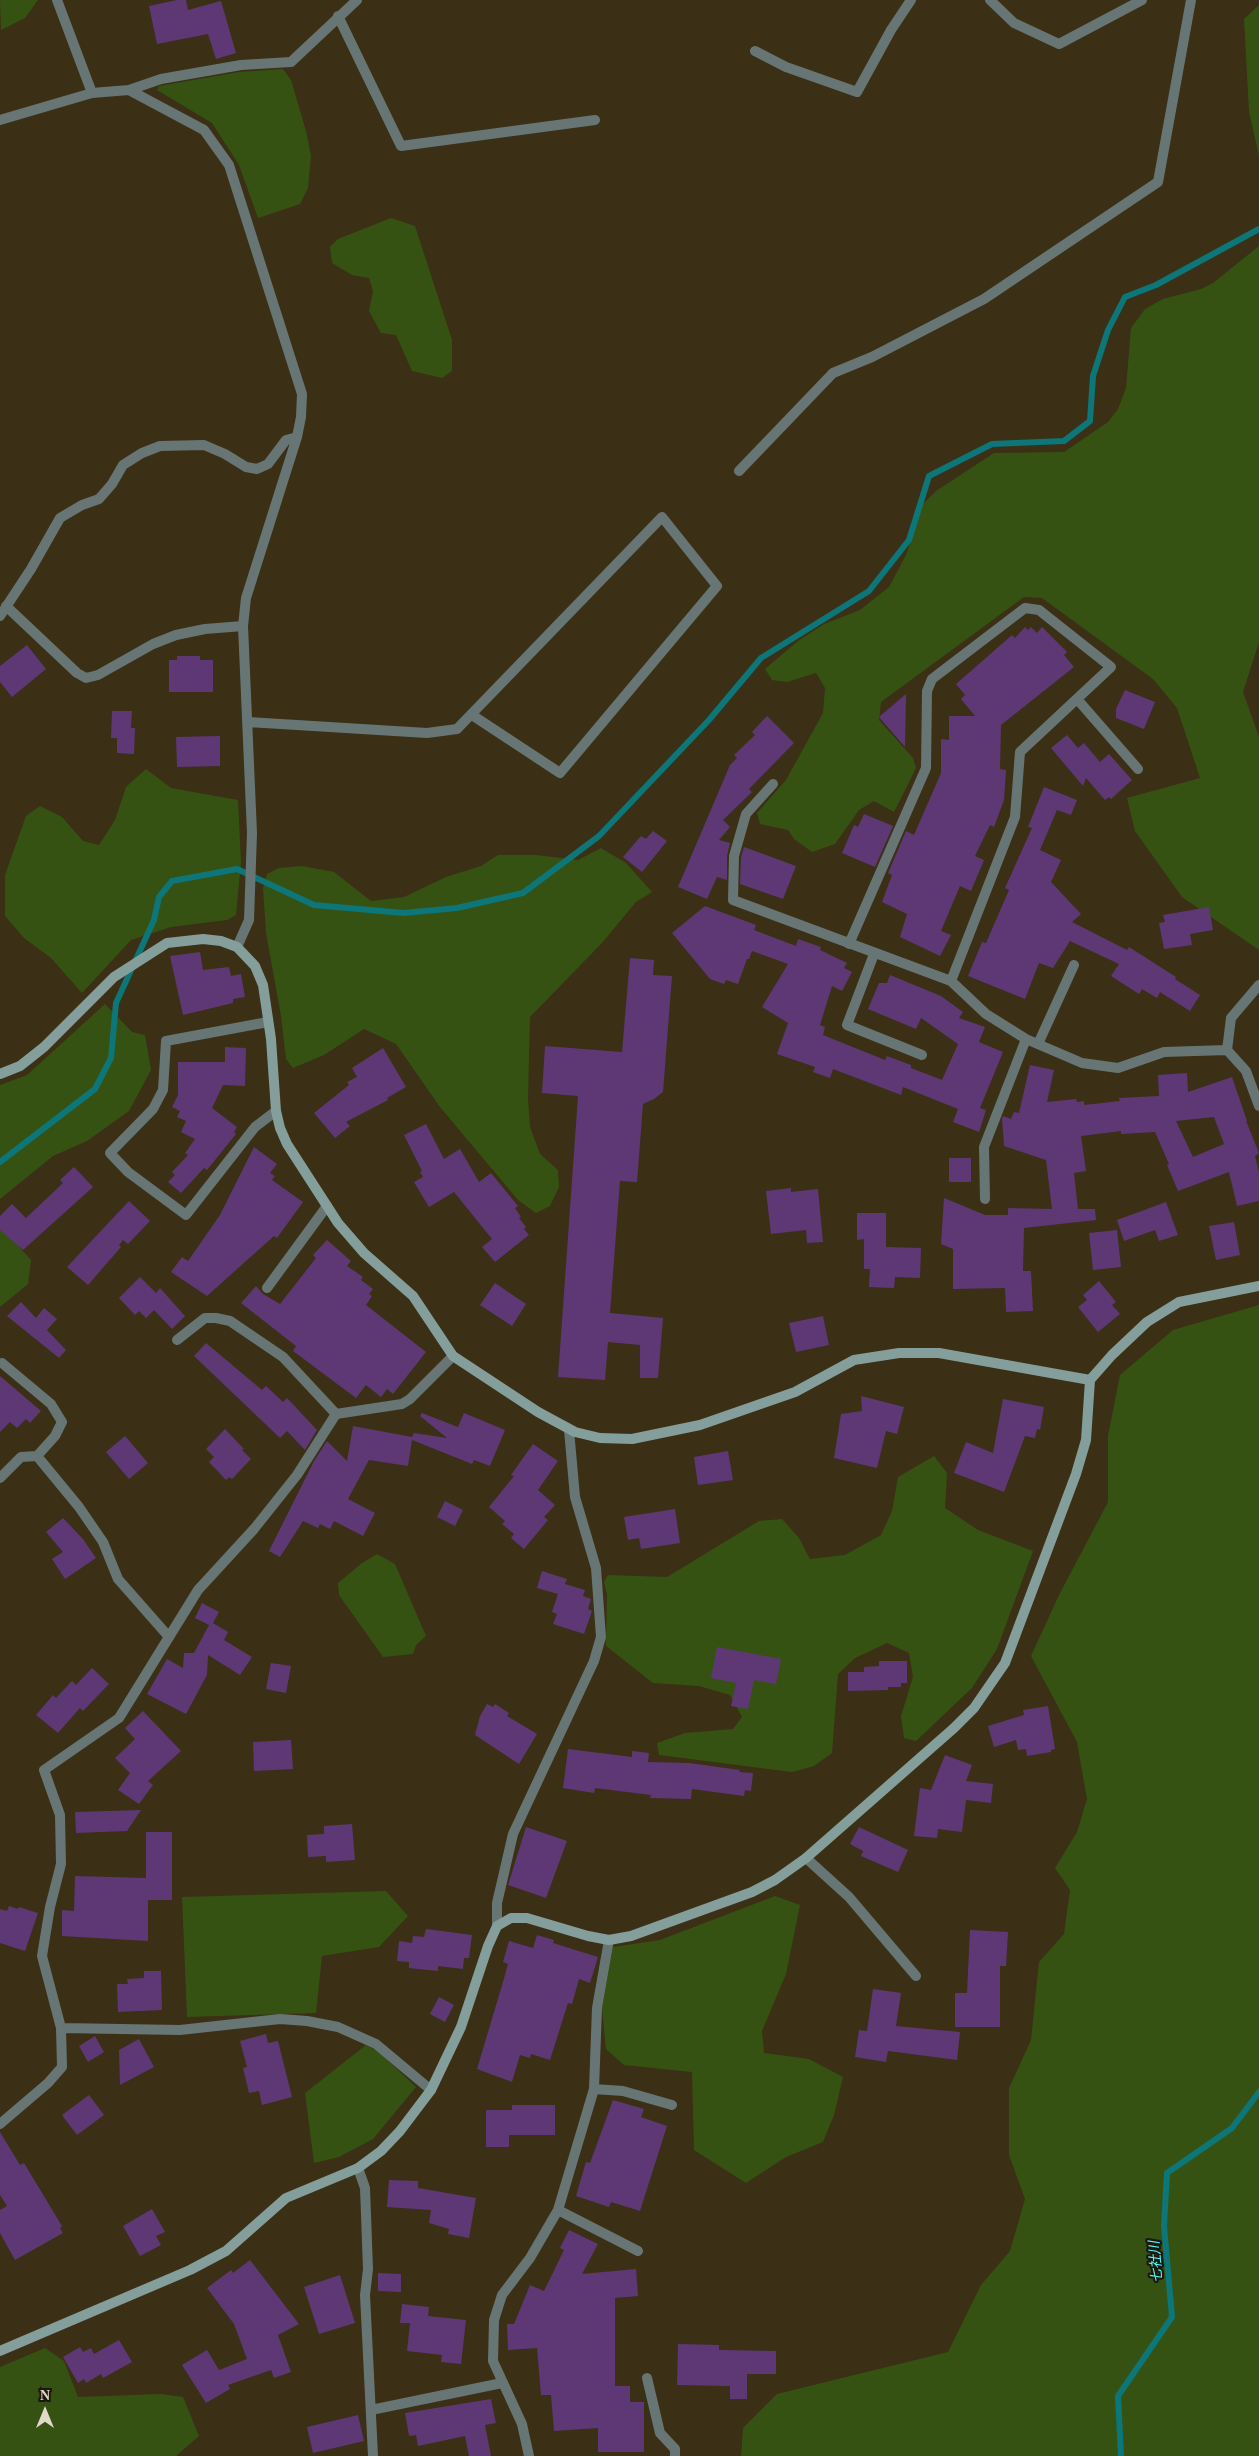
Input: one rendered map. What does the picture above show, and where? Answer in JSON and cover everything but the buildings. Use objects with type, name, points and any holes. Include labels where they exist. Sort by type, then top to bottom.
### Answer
[{"type":"street","points":[[57,0],[92,93]]},
{"type":"street","points":[[0,120],[92,93],[129,90],[162,79],[241,65],[291,62],[357,0]]},
{"type":"street","points":[[755,51],[786,67],[857,92],[890,30],[912,0]]},
{"type":"street","points":[[990,0],[1014,23],[1059,44],[1142,0]]},
{"type":"street","points":[[739,471],[833,372],[872,357],[984,299],[1158,182],[1191,0]]},
{"type":"street","points":[[338,16],[401,146],[595,120]]},
{"type":"street","points":[[129,90],[204,130],[229,165],[302,394],[301,417],[297,437],[246,598],[243,626],[252,833],[249,920],[237,947]]},
{"type":"street","points":[[0,616],[60,518],[82,505],[99,499],[112,484],[123,465],[142,453],[160,446],[204,445],[225,454],[246,467],[257,469],[268,464],[286,440],[297,437]]},
{"type":"street","points":[[248,722],[427,733],[457,729],[662,517],[717,586],[560,773],[472,714]]},
{"type":"street","points":[[6,606],[77,673],[86,678],[98,675],[153,644],[176,635],[205,629],[243,626]]},
{"type":"street","points":[[849,944],[926,768],[927,691],[932,679],[1025,608],[1039,610],[1111,667],[1020,752],[1015,817],[951,981]]},
{"type":"street","points":[[1077,699],[1138,769]]},
{"type":"street","points":[[773,784],[746,814],[734,856],[733,900],[874,954],[951,981],[986,1014],[1026,1039],[1082,1062],[1118,1068],[1164,1052],[1227,1050]]},
{"type":"street","points":[[0,1074],[20,1066],[44,1047],[114,977],[167,943],[203,940],[221,941],[237,947],[255,966],[262,985],[268,1022],[276,1111],[288,1144],[338,1223],[364,1253],[413,1296],[454,1356],[538,1412],[569,1430],[600,1438],[632,1439],[692,1427],[795,1392],[854,1360],[899,1353],[939,1354],[1090,1380]]},
{"type":"street","points":[[874,954],[847,1025],[922,1055]]},
{"type":"street","points":[[1038,1044],[1074,965]]},
{"type":"street","points":[[1259,985],[1231,1018],[1227,1050],[1246,1071],[1259,1106]]},
{"type":"street","points":[[268,1022],[166,1041],[163,1090],[153,1109],[110,1153],[128,1172],[186,1215],[255,1127],[276,1111]]},
{"type":"street","points":[[985,1199],[984,1147],[1026,1039]]},
{"type":"street","points":[[266,1288],[327,1206]]},
{"type":"street","points":[[498,1926],[512,1918],[527,1918],[588,1936],[610,1940],[653,1930],[752,1892],[775,1880],[806,1858],[954,1728],[974,1708],[1005,1663],[1076,1474],[1086,1440],[1090,1380],[1112,1355],[1147,1322],[1179,1302],[1259,1286]]},
{"type":"street","points":[[177,1340],[205,1318],[230,1321],[283,1357],[336,1414]]},
{"type":"street","points":[[0,2124],[48,2083],[62,2067],[64,2056],[61,2028],[42,1956],[50,1907],[61,1864],[60,1815],[44,1770],[119,1718],[198,1590],[254,1529],[296,1475],[336,1414],[402,1404],[454,1356]]},
{"type":"street","points":[[0,1478],[21,1457],[37,1456],[55,1436],[62,1422],[51,1404],[2,1363]]},
{"type":"street","points":[[0,2351],[190,2270],[226,2251],[286,2198],[318,2182],[358,2168],[381,2151],[400,2131],[431,2090],[461,2027],[488,1946],[498,1926],[498,1903],[513,1834],[594,1661],[601,1637],[596,1568],[575,1497],[569,1430]]},
{"type":"street","points":[[37,1456],[79,1507],[103,1542],[118,1579],[169,1637]]},
{"type":"street","points":[[806,1858],[849,1897],[916,1976]]},
{"type":"street","points":[[529,2456],[522,2424],[493,2361],[494,2320],[502,2295],[530,2258],[558,2210],[594,2089],[597,2008],[610,1940]]},
{"type":"street","points":[[61,2028],[180,2030],[280,2019],[307,2021],[338,2028],[376,2044],[431,2090]]},
{"type":"street","points":[[594,2089],[624,2091],[672,2105]]},
{"type":"street","points":[[358,2168],[364,2188],[368,2269],[366,2295],[374,2456]]},
{"type":"street","points":[[558,2210],[638,2251]]},
{"type":"street","points":[[646,2378],[660,2433],[675,2449],[675,2456]]},
{"type":"street","points":[[371,2410],[502,2383]]},
{"type":"green space","points":[[0,0],[38,0],[25,18],[1,30]]},
{"type":"green space","points":[[1259,5],[1259,156],[1249,112],[1244,19]]},
{"type":"green space","points":[[283,69],[291,80],[306,131],[311,156],[308,188],[300,204],[258,218],[239,165],[212,123],[157,90],[159,86],[239,72]]},
{"type":"green space","points":[[391,218],[415,226],[452,340],[452,371],[442,378],[412,371],[396,335],[381,333],[369,311],[373,291],[369,278],[352,275],[332,263],[330,247],[338,239]]},
{"type":"green space","points":[[1259,246],[1259,642],[1243,692],[1259,737],[1259,950],[1182,897],[1135,831],[1127,798],[1200,778],[1177,708],[1153,679],[1042,598],[1024,597],[881,702],[879,720],[913,758],[916,768],[894,812],[874,801],[859,810],[835,844],[812,852],[794,839],[788,830],[760,824],[757,813],[786,780],[823,713],[825,688],[816,673],[787,682],[772,680],[765,669],[798,641],[824,624],[860,610],[889,587],[906,555],[923,504],[936,491],[994,453],[1064,452],[1108,422],[1118,409],[1126,388],[1131,328],[1145,309],[1163,299],[1201,289],[1213,283]]},
{"type":"green space","points":[[146,769],[171,788],[238,800],[241,862],[236,915],[227,920],[171,927],[131,940],[82,993],[51,958],[24,938],[5,916],[5,875],[26,816],[40,806],[62,817],[83,841],[99,845],[115,820],[126,787]]},
{"type":"green space","points":[[601,848],[626,863],[652,892],[636,902],[601,944],[530,1017],[528,1098],[530,1127],[540,1154],[558,1170],[559,1187],[550,1206],[536,1213],[518,1200],[440,1107],[396,1044],[364,1029],[324,1055],[293,1068],[286,1059],[281,1016],[266,933],[263,888],[267,874],[279,868],[302,866],[334,872],[371,901],[404,897],[446,877],[481,866],[498,855],[536,855],[578,860]]},
{"type":"green space","points":[[105,1004],[132,1032],[145,1035],[151,1070],[129,1111],[87,1141],[53,1156],[0,1199],[0,1085],[27,1075]]},
{"type":"green space","points":[[0,1226],[31,1260],[28,1284],[0,1307]]},
{"type":"green space","points":[[1259,1305],[1259,2456],[741,2456],[743,2428],[777,2394],[948,2352],[981,2285],[1010,2251],[1025,2199],[1009,2155],[1009,2088],[1031,2040],[1039,1962],[1064,1934],[1070,1890],[1055,1868],[1077,1832],[1087,1799],[1077,1742],[1031,1656],[1059,1595],[1108,1502],[1108,1436],[1120,1375],[1173,1330]]},
{"type":"green space","points":[[934,1456],[947,1473],[945,1508],[978,1530],[1033,1551],[997,1649],[972,1688],[916,1741],[904,1738],[901,1716],[913,1677],[909,1653],[887,1643],[855,1658],[838,1674],[832,1753],[814,1766],[792,1772],[659,1755],[657,1743],[685,1733],[733,1729],[742,1717],[730,1695],[699,1686],[653,1683],[606,1646],[607,1594],[604,1582],[608,1575],[667,1577],[759,1521],[782,1519],[799,1538],[810,1559],[845,1555],[881,1535],[892,1511],[898,1477]]},
{"type":"green space","points":[[377,1554],[395,1564],[426,1636],[416,1645],[413,1654],[383,1657],[339,1595],[338,1583],[362,1563]]},
{"type":"green space","points":[[386,1891],[408,1916],[379,1947],[322,1956],[316,2013],[187,2017],[182,1897]]},
{"type":"green space","points":[[775,1896],[800,1905],[786,1974],[762,2031],[764,2053],[809,2059],[843,2077],[834,2115],[823,2142],[786,2157],[746,2183],[694,2150],[692,2072],[624,2065],[606,2049],[602,2009],[613,1947],[660,1940]]},
{"type":"green space","points":[[366,2045],[379,2052],[416,2087],[373,2139],[339,2157],[314,2163],[305,2093]]},
{"type":"green space","points":[[45,2348],[64,2361],[78,2397],[161,2394],[183,2397],[199,2436],[176,2456],[0,2456],[0,2367]]},
{"type":"waterway","points":[[0,1162],[95,1089],[111,1058],[116,1003],[154,920],[159,897],[172,881],[237,869],[314,905],[404,913],[457,908],[523,893],[599,836],[709,720],[761,658],[869,591],[909,540],[929,476],[992,444],[1064,441],[1090,421],[1093,376],[1108,330],[1125,297],[1156,285],[1259,229]]},
{"type":"waterway","name":"七社川","points":[[1121,2456],[1118,2396],[1172,2317],[1164,2226],[1167,2173],[1232,2128],[1259,2092]]}]
